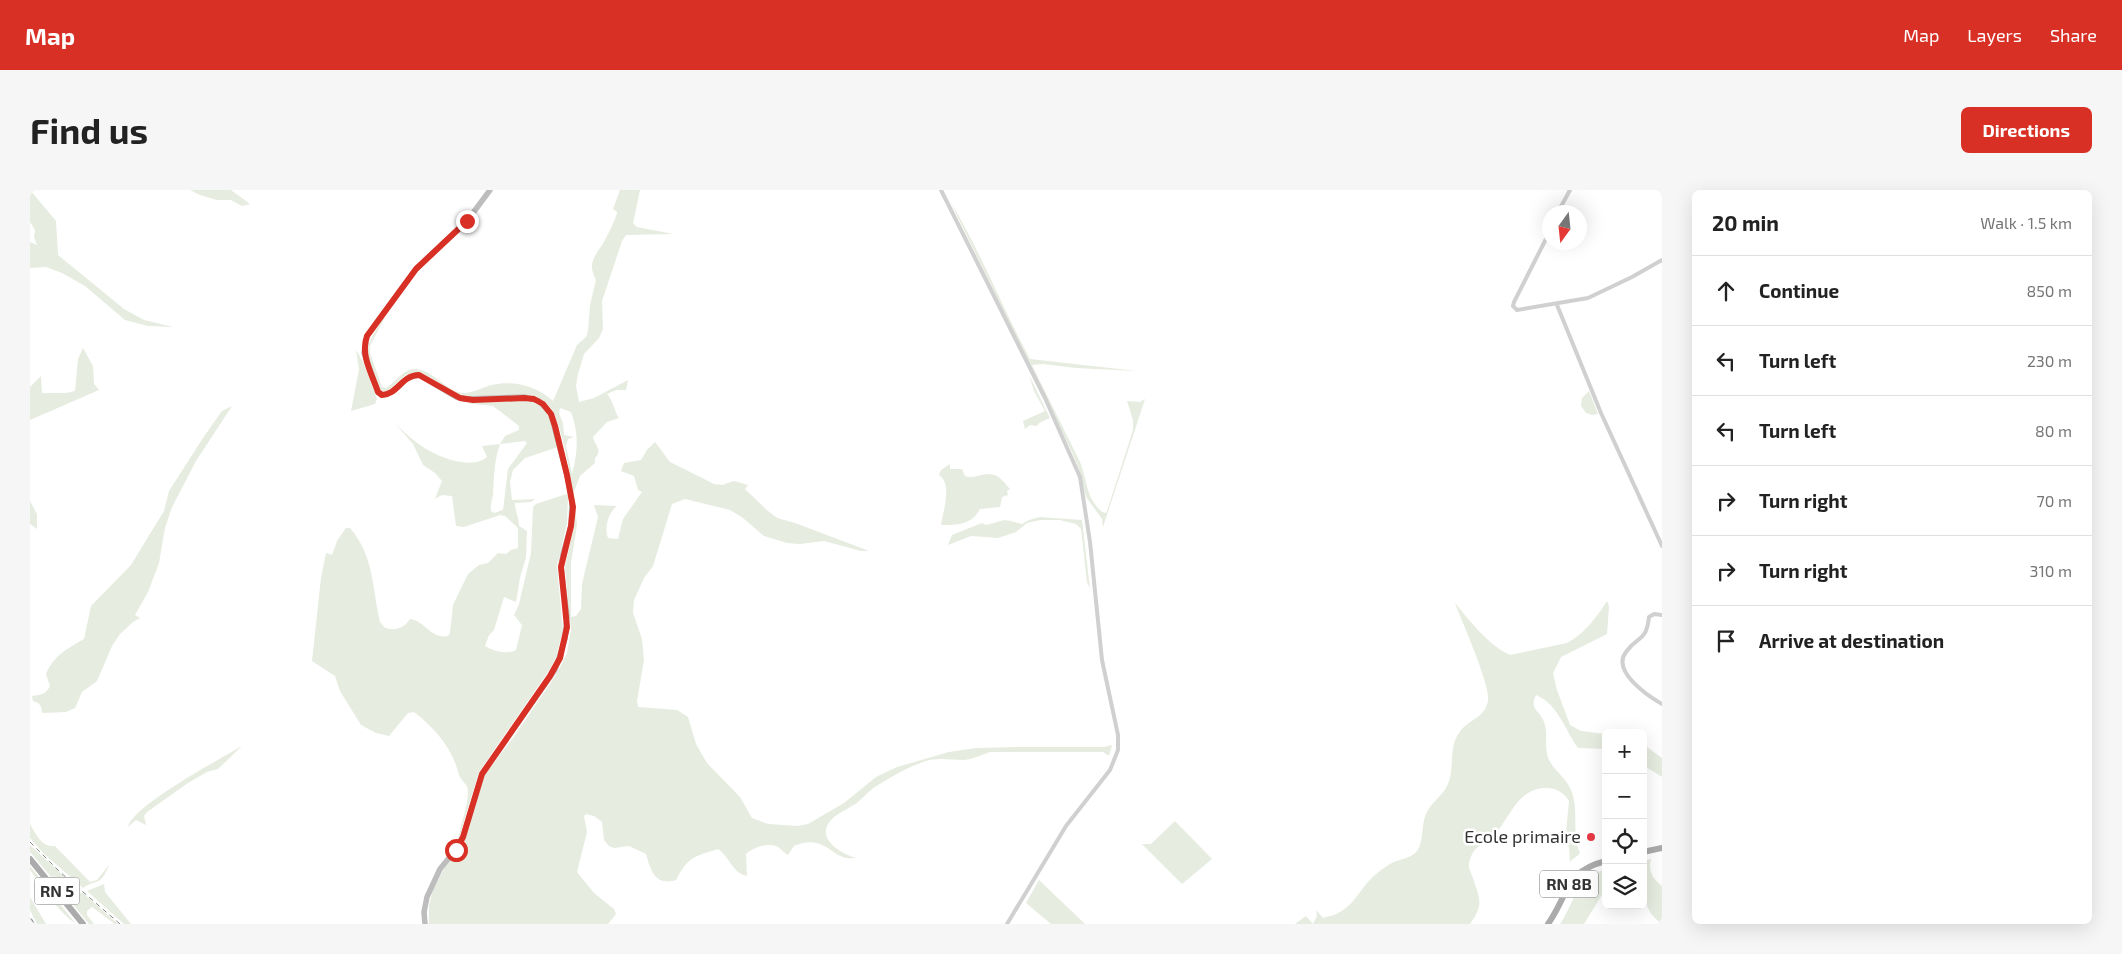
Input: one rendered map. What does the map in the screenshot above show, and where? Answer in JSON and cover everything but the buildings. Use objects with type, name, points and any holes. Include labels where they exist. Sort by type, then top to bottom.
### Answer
[{"type":"main road","points":[[1647,851],[1662,848]]},
{"type":"main road","name":"RN 5","points":[[30,859],[83,924]]},
{"type":"main road","name":"RN 8B","points":[[1548,924],[1572,880],[1578,873],[1588,866],[1602,862]]},
{"type":"street","points":[[425,924],[424,912],[427,897],[440,869],[453,854],[463,837],[482,774],[555,670],[563,649],[567,627],[561,567],[571,526],[573,507],[557,434],[546,407],[539,401],[530,398],[460,398],[419,375],[406,378],[389,394],[382,395],[378,392],[364,353],[367,336],[416,269],[455,234],[490,190]]},
{"type":"street","points":[[941,190],[1044,398],[1080,477],[1084,492],[1102,660],[1118,735],[1118,750],[1110,770],[1066,826],[1007,924]]},
{"type":"street","points":[[1562,205],[1570,190]]},
{"type":"street","points":[[1542,247],[1513,305],[1515,309],[1557,305],[1588,298],[1662,260]]},
{"type":"street","points":[[1557,305],[1605,422],[1662,546]]},
{"type":"street","points":[[1662,615],[1654,614],[1649,617],[1646,634],[1624,653],[1622,665],[1627,676],[1662,704]]},
{"type":"shaded area","points":[[30,190],[56,221],[58,255],[124,309],[144,320],[173,327],[148,326],[125,320],[85,286],[62,273],[46,267],[30,268],[30,242],[37,245],[34,237],[35,230],[30,222]]},
{"type":"shaded area","points":[[190,190],[231,190],[250,204],[242,206],[231,200],[217,200]]},
{"type":"shaded area","points":[[620,190],[640,190],[633,223],[637,227],[673,234],[626,235],[622,241],[602,301],[603,329],[599,338],[584,354],[578,374],[576,386],[579,402],[594,398],[628,380],[626,390],[616,390],[607,394],[619,418],[607,422],[593,437],[598,450],[595,463],[580,476],[573,494],[562,437],[555,416],[546,403],[540,399],[525,395],[468,397],[453,391],[428,377],[413,373],[406,375],[386,392],[380,390],[371,366],[368,351],[372,336],[386,315],[370,346],[370,353],[382,387],[386,388],[402,374],[414,369],[427,372],[450,388],[462,393],[492,385],[509,383],[540,391],[553,401],[577,345],[586,337],[588,331],[590,305],[596,280],[592,266],[596,254],[606,239],[615,219],[617,212],[613,209]],"holes":[[[560,408],[571,412],[577,443],[572,474],[566,446],[568,439],[574,437],[564,435],[563,423],[559,413]]]},
{"type":"shaded area","points":[[950,201],[972,240],[1030,359],[1137,371],[1076,368],[1043,364],[1032,365],[1080,462],[1090,494],[1102,512],[1106,513],[1108,508],[1133,430],[1133,420],[1127,401],[1140,402],[1145,399],[1103,527],[1102,519],[1086,497],[1079,469],[1071,450]]},
{"type":"shaded area","points":[[83,348],[93,366],[94,384],[99,390],[30,420],[30,387],[41,376],[42,393],[75,391],[78,359]]},
{"type":"shaded area","points":[[356,350],[363,362],[377,399],[375,404],[351,411],[359,369]]},
{"type":"shaded area","points":[[1029,375],[1050,418],[1039,423],[1037,426],[1030,425],[1025,429],[1023,421],[1045,411],[1034,391]]},
{"type":"shaded area","points":[[1589,391],[1598,414],[1586,413],[1581,406],[1582,398]]},
{"type":"shaded area","points":[[508,400],[532,402],[539,405],[549,416],[558,447],[525,458],[513,470],[510,482],[512,500],[535,499],[531,502],[515,503],[519,526],[527,531],[526,557],[516,602],[504,597],[494,630],[489,635],[485,646],[488,648],[505,652],[516,650],[522,625],[514,615],[519,604],[531,553],[533,507],[536,504],[566,494],[568,496],[567,524],[557,566],[563,631],[556,657],[550,669],[479,772],[458,841],[467,804],[468,789],[460,777],[448,748],[436,732],[414,712],[408,713],[389,736],[376,733],[361,725],[340,691],[335,676],[312,661],[321,578],[326,553],[332,555],[337,541],[346,528],[350,528],[364,550],[371,572],[380,622],[385,628],[399,628],[410,619],[415,620],[442,637],[448,636],[450,633],[453,605],[468,574],[479,565],[488,563],[498,553],[506,554],[518,548],[518,528],[505,516],[500,515],[464,527],[456,526],[452,496],[442,495],[435,499],[442,481],[435,473],[423,465],[413,444],[393,421],[427,449],[453,460],[472,463],[487,457],[482,446],[500,444],[505,436],[519,430],[519,426],[493,406],[465,403]],"holes":[[[525,441],[527,443],[508,469],[503,510],[494,513],[491,511],[491,507],[495,463],[500,444]]]},
{"type":"shaded area","points":[[232,406],[196,461],[172,507],[165,528],[159,563],[148,592],[135,615],[140,618],[120,634],[112,646],[97,681],[82,692],[75,708],[66,712],[42,713],[42,708],[33,701],[32,696],[43,694],[50,686],[46,674],[49,667],[62,653],[84,639],[91,606],[131,565],[164,511],[169,491],[222,411]]},
{"type":"shaded area","points":[[655,442],[670,462],[714,484],[722,485],[734,481],[748,485],[745,489],[777,518],[869,551],[861,551],[824,541],[800,544],[787,543],[764,536],[743,518],[730,510],[685,499],[672,504],[653,566],[644,578],[634,600],[633,613],[642,639],[644,660],[637,701],[638,707],[677,710],[688,717],[696,744],[707,763],[740,797],[752,818],[768,824],[798,826],[808,824],[844,803],[876,777],[897,767],[949,752],[976,748],[1104,747],[1112,745],[1109,756],[1103,752],[990,752],[964,760],[928,760],[910,767],[872,789],[858,802],[832,819],[827,826],[827,838],[836,848],[856,858],[840,856],[822,845],[814,843],[794,846],[788,855],[778,847],[766,845],[757,847],[746,854],[747,876],[738,872],[718,849],[692,858],[676,880],[664,881],[652,872],[646,854],[629,846],[614,848],[609,846],[604,840],[602,822],[594,816],[586,814],[584,816],[587,832],[577,872],[594,893],[614,909],[616,914],[608,924],[429,924],[429,905],[433,890],[445,867],[456,855],[465,838],[485,774],[513,738],[556,675],[567,653],[571,630],[565,567],[574,527],[575,505],[577,525],[571,563],[571,617],[576,616],[581,609],[582,584],[598,517],[594,505],[617,506],[609,517],[606,530],[608,538],[618,539],[623,519],[642,492],[638,490],[634,476],[621,471],[624,463],[641,460]]},
{"type":"shaded area","points":[[950,464],[950,469],[962,469],[965,476],[972,477],[990,474],[1001,479],[1010,489],[1007,491],[1008,495],[1002,497],[1000,507],[980,509],[973,518],[964,523],[941,525],[946,485],[939,475],[941,470]]},
{"type":"shaded area","points":[[30,501],[37,514],[37,529],[30,524]]},
{"type":"shaded area","points":[[1040,517],[1082,520],[1090,589],[1087,582],[1081,529],[1076,524],[1060,520],[1040,520],[1027,523],[1016,532],[998,538],[971,536],[948,545],[952,535],[982,523],[986,525],[1006,520],[1022,524]]},
{"type":"shaded area","points":[[1607,601],[1609,606],[1607,634],[1561,657],[1553,673],[1570,725],[1581,731],[1602,734],[1602,749],[1578,748],[1556,711],[1544,699],[1536,695],[1534,700],[1534,707],[1542,718],[1546,731],[1546,750],[1549,760],[1568,784],[1573,796],[1576,837],[1580,853],[1570,862],[1569,847],[1565,843],[1569,801],[1558,790],[1548,788],[1530,792],[1517,803],[1496,833],[1477,848],[1471,856],[1469,867],[1477,892],[1479,906],[1470,924],[1313,924],[1317,916],[1316,910],[1323,918],[1335,915],[1351,904],[1367,883],[1378,873],[1393,862],[1411,856],[1417,851],[1421,843],[1426,814],[1448,784],[1456,739],[1463,728],[1480,715],[1487,706],[1485,681],[1455,603],[1487,639],[1510,655],[1567,643],[1590,625]]},
{"type":"shaded area","points":[[242,746],[218,769],[207,772],[188,783],[147,812],[144,816],[146,825],[136,820],[128,827],[133,818],[144,807],[197,772]]},
{"type":"shaded area","points":[[1647,747],[1662,758],[1662,777],[1647,768]]},
{"type":"shaded area","points":[[1175,821],[1212,859],[1182,884],[1142,844],[1151,844]]},
{"type":"shaded area","points":[[30,824],[43,843],[55,846],[90,882],[97,880],[109,865],[101,879],[83,888],[43,853],[30,838]]},
{"type":"shaded area","points":[[30,845],[79,890],[59,878],[51,877],[30,852]]},
{"type":"shaded area","points":[[1651,859],[1650,867],[1652,874],[1662,886],[1662,924],[1655,918],[1647,906],[1647,860]]},
{"type":"shaded area","points":[[30,866],[76,924],[51,899],[30,870]]},
{"type":"shaded area","points":[[1602,870],[1602,895],[1584,924],[1560,924],[1581,884],[1590,875]]},
{"type":"shaded area","points":[[56,880],[72,892],[83,893],[118,924],[115,924],[92,907],[87,911],[87,915],[94,924],[89,924],[54,881]]},
{"type":"shaded area","points":[[1039,880],[1085,924],[1051,924],[1026,903]]},
{"type":"shaded area","points":[[104,884],[105,892],[131,924],[124,924],[87,891]]},
{"type":"shaded area","points":[[30,897],[46,924],[37,924],[30,910]]},
{"type":"shaded area","points":[[1306,916],[1313,924],[1295,924]]},
{"type":"railway","points":[[30,842],[60,872],[120,924]]},
{"type":"place","name":"Ecole primaire","points":[[1591,837]]},
{"type":"route","points":[[456,850],[463,837],[482,774],[555,670],[560,658],[567,627],[561,567],[566,539],[571,526],[573,507],[555,426],[551,414],[539,401],[513,397],[473,400],[460,398],[419,375],[406,378],[389,394],[384,396],[378,392],[365,357],[364,346],[367,336],[404,284],[416,269],[467,221]]}]
